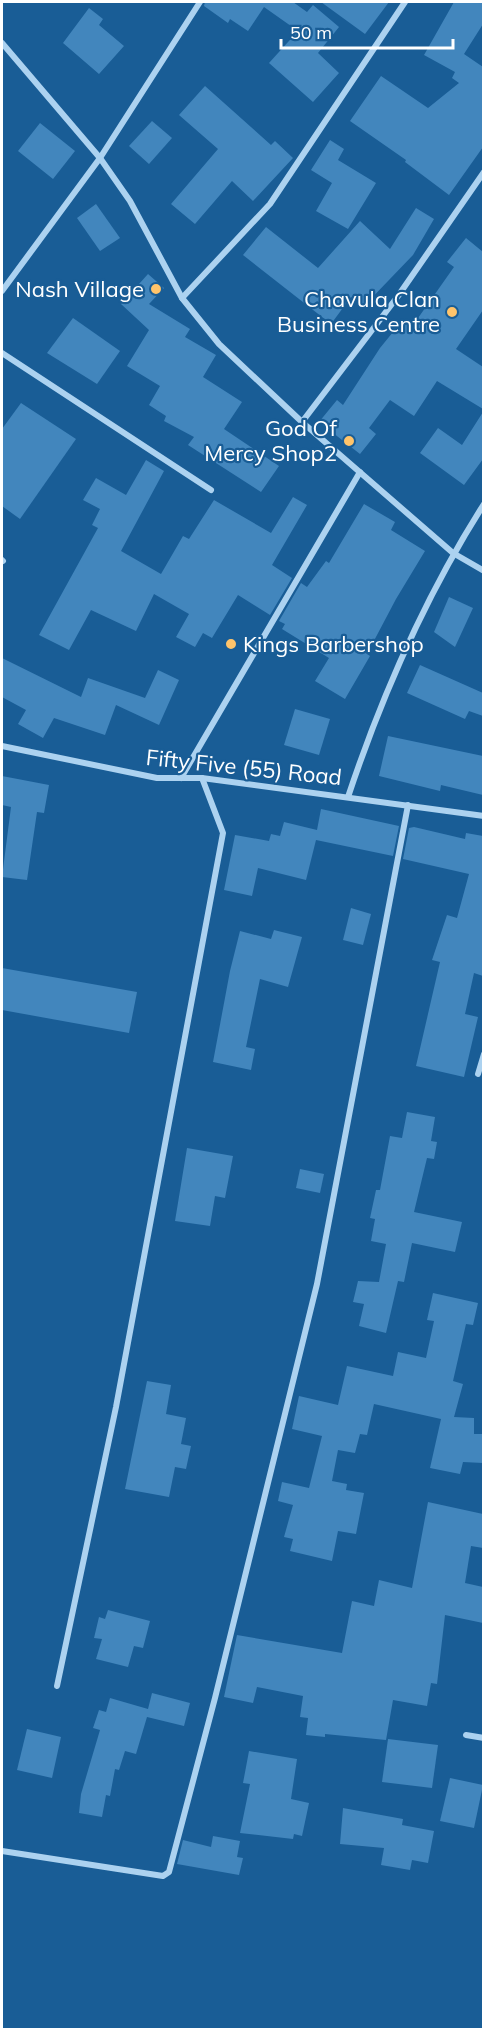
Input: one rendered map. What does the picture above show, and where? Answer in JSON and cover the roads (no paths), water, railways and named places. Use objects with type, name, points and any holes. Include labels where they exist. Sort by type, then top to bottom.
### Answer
[{"type":"street","points":[[2,291],[100,158],[200,2]]},
{"type":"street","points":[[182,298],[270,204],[405,2]]},
{"type":"street","points":[[2,43],[100,158],[130,201],[182,298],[219,344],[302,422],[453,553],[483,571]]},
{"type":"street","points":[[302,422],[398,296],[483,172]]},
{"type":"street","points":[[2,352],[211,490]]},
{"type":"street","points":[[181,778],[360,472]]},
{"type":"street","points":[[348,797],[374,720],[453,553],[483,504]]},
{"type":"street","name":"Fifty Five (55) Road","points":[[2,746],[157,778],[202,778],[483,816]]},
{"type":"street","points":[[57,1686],[116,1407],[223,833],[202,778]]},
{"type":"street","points":[[2,1851],[163,1876],[168,1874],[215,1698],[317,1284],[408,805]]},
{"type":"street","points":[[478,1074],[483,1054]]},
{"type":"street","points":[[465,1735],[483,1738]]},
{"type":"place","name":"Nash Village","points":[[156,289]]},
{"type":"place","name":"Chavula Clan Business Centre","points":[[452,312]]},
{"type":"place","name":"God Of Mercy Shop2","points":[[349,441]]},
{"type":"place","name":"Kings Barbershop","points":[[231,644]]}]
